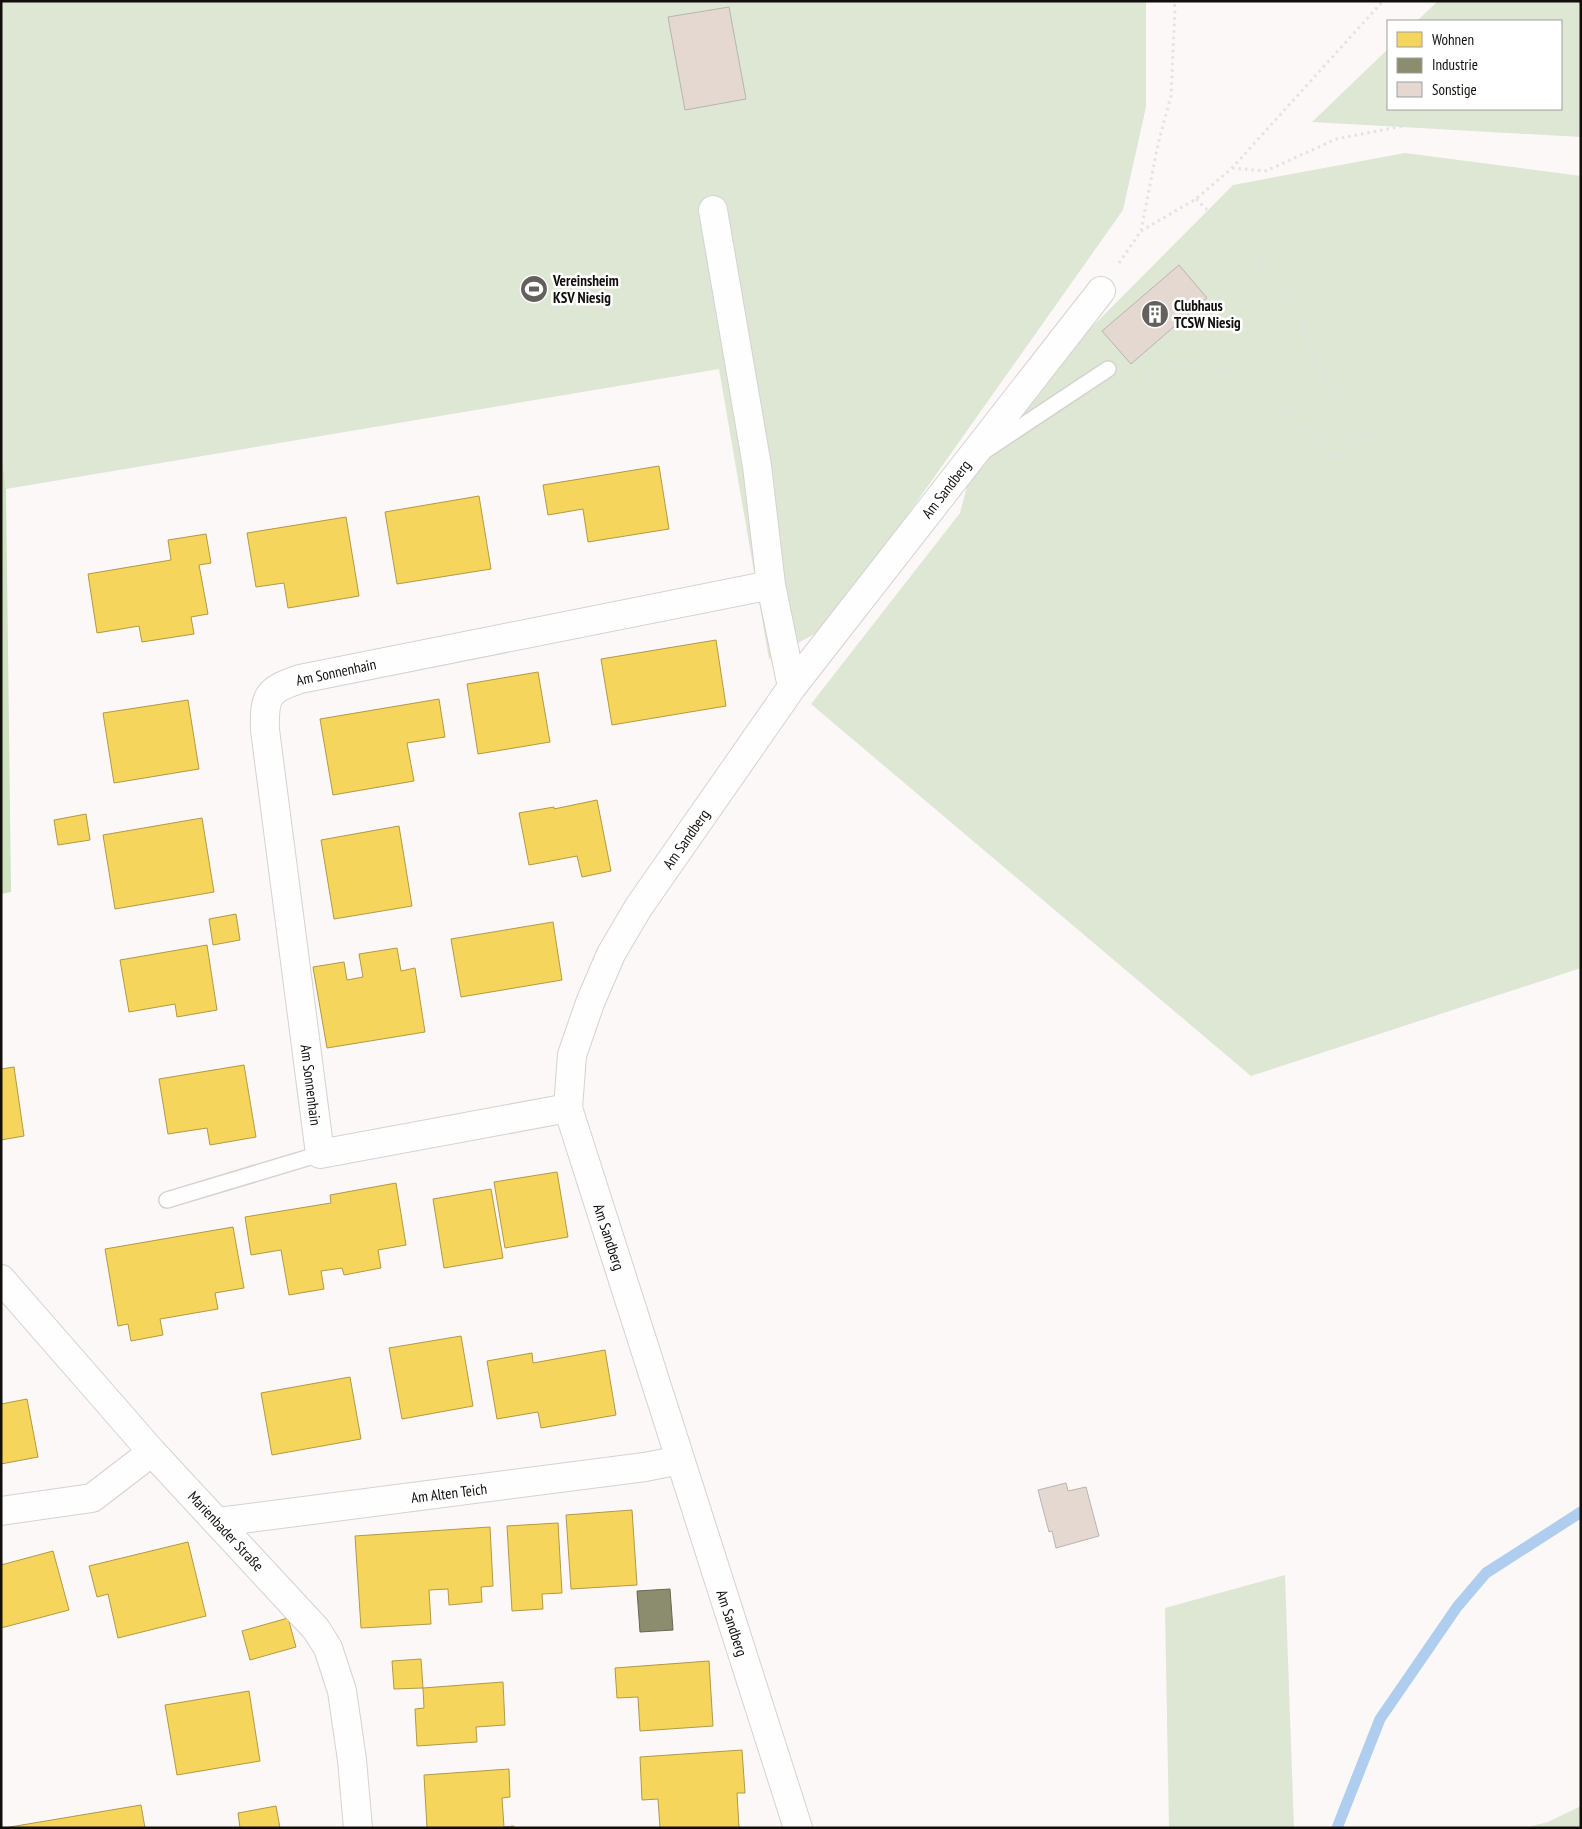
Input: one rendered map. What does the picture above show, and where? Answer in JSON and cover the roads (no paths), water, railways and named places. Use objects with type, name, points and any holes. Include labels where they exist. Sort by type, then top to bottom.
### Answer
[{"type":"street","points":[[713,210],[757,466],[771,585],[792,687]]},
{"type":"street","name":"Am Sandberg","points":[[798,1828],[568,1108],[572,1055],[590,1003],[612,954],[638,908],[792,687],[1100,291]]},
{"type":"street","name":"Am Sonnenhain","points":[[320,1154],[265,730],[264,708],[270,693],[285,684],[300,679],[771,585]]},
{"type":"street","points":[[320,1154],[568,1108]]},
{"type":"street","name":"Marienbader Straße","points":[[1,1279],[152,1452],[219,1522],[316,1629],[328,1648],[342,1692],[352,1760],[358,1828]]},
{"type":"street","points":[[1,1510],[92,1498],[152,1452]]},
{"type":"street","name":"Am Alten Teich","points":[[219,1522],[646,1467],[680,1460]]},
{"type":"lane","points":[[963,468],[982,453],[1108,369]]},
{"type":"lane","points":[[167,1200],[320,1154]]},
{"type":"waterway","points":[[1337,1828],[1380,1719],[1457,1607],[1486,1573],[1581,1512]]},
{"type":"place","name":"Vereinsheim KSV Niesig","points":[[534,289]]},
{"type":"place","name":"Clubhaus TCSW Niesig","points":[[1155,314]]}]
